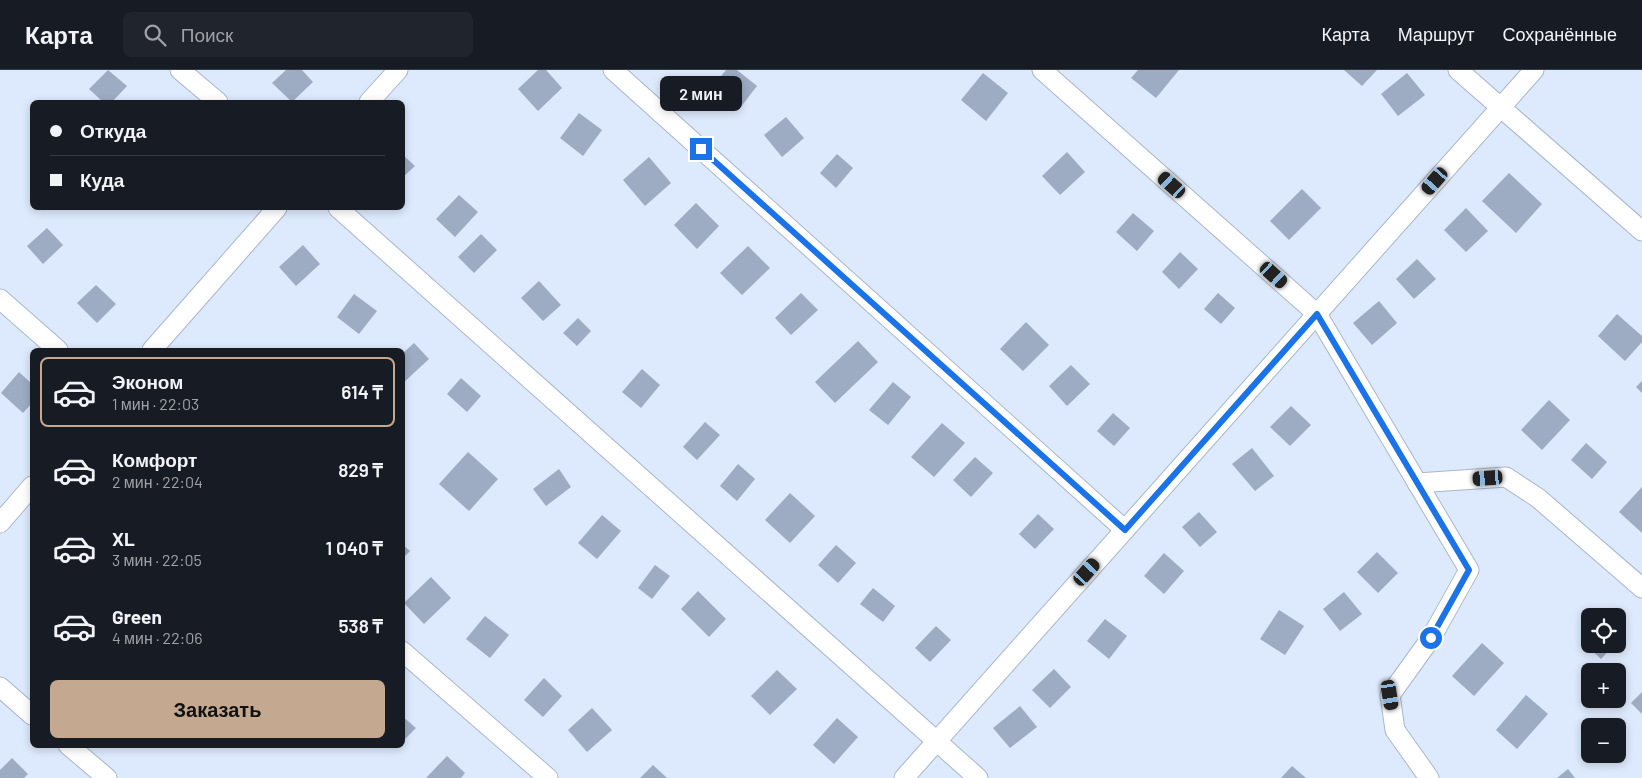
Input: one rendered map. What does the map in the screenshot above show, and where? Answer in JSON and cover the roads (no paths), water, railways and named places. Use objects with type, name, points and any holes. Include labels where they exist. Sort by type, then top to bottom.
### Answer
[{"type":"street","points":[[180,70],[216,100]]},
{"type":"street","points":[[371,100],[396,70]]},
{"type":"street","points":[[613,70],[1125,530]]},
{"type":"street","points":[[1042,70],[1317,314],[1469,570],[1431,638],[1390,695],[1395,730],[1430,778]]},
{"type":"street","points":[[1458,70],[1642,231]]},
{"type":"street","points":[[904,778],[1534,70]]},
{"type":"street","points":[[154,348],[275,210]]},
{"type":"street","points":[[340,210],[978,778]]},
{"type":"street","points":[[0,299],[56,348]]},
{"type":"street","points":[[1417,483],[1506,477],[1538,498],[1642,588]]},
{"type":"street","points":[[0,523],[30,488]]},
{"type":"street","points":[[405,654],[548,778]]},
{"type":"street","points":[[0,687],[30,713]]},
{"type":"street","points":[[71,748],[106,778]]}]
